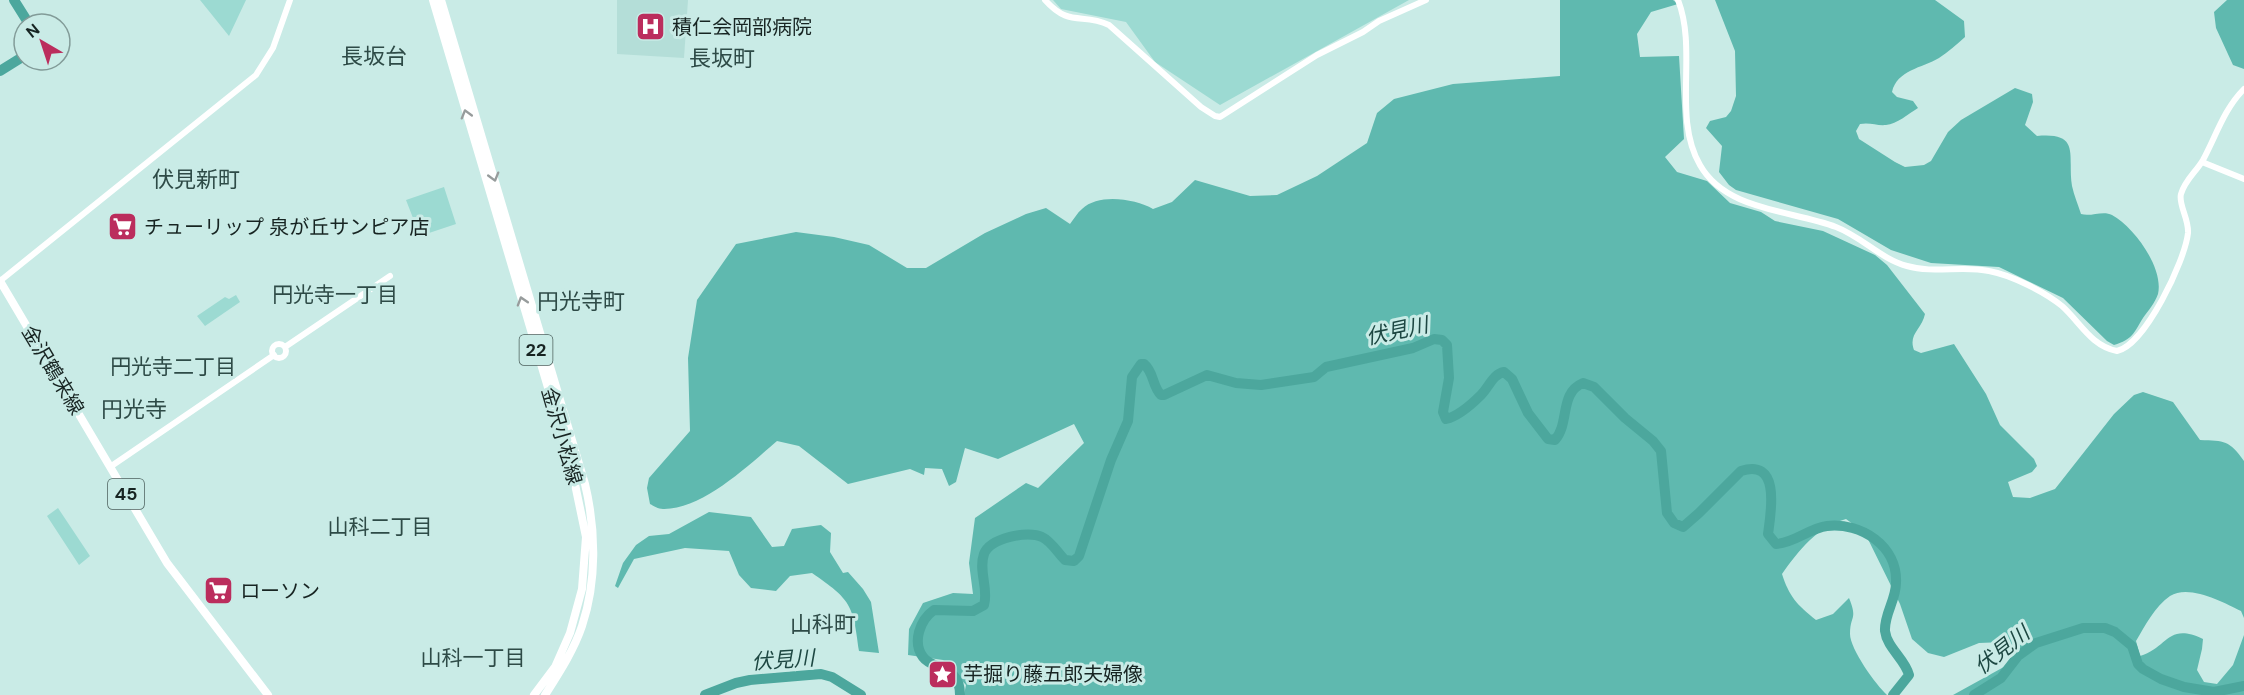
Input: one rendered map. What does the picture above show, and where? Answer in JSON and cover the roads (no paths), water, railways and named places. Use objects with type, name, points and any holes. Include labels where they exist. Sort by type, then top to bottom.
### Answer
[{"type":"main road","name":"金沢小松線","points":[[433,0],[571,465],[585,526],[586,561],[576,616],[555,667],[534,695]]},
{"type":"main road","name":"金沢小松線","points":[[441,0],[585,484],[592,518],[594,537],[592,578],[582,625],[562,668],[545,695]]},
{"type":"main road","name":"金沢鶴来線","points":[[0,281],[167,563],[268,695]]},
{"type":"street","points":[[0,281],[256,75],[273,48],[290,0]]},
{"type":"street","points":[[1045,0],[1064,16],[1109,25],[1201,107],[1220,117],[1317,55],[1363,32],[1379,21],[1426,0]]},
{"type":"street","points":[[1677,0],[1684,28],[1689,139],[1700,166],[1722,189],[1756,205],[1837,227],[1893,261],[1909,267],[1935,270],[1976,269],[2000,274],[2054,300],[2104,348],[2117,351],[2132,344],[2163,301],[2188,233],[2187,218],[2180,202],[2180,196],[2188,179],[2202,162],[2227,112],[2244,89]]},
{"type":"street","points":[[2202,162],[2244,179]]},
{"type":"street","points":[[110,467],[274,355],[273,351],[276,346],[285,347],[390,276]]},
{"type":"waterway","points":[[14,0],[22,12]]},
{"type":"waterway","points":[[0,71],[12,64]]},
{"type":"waterway","name":"伏見川","points":[[960,695],[956,678],[923,657],[918,645],[921,625],[934,610],[973,611],[984,605],[982,560],[988,548],[1001,540],[1019,535],[1036,535],[1048,541],[1065,560],[1074,561],[1079,556],[1111,460],[1128,421],[1132,377],[1141,364],[1144,364],[1150,371],[1158,391],[1164,395],[1207,375],[1236,383],[1261,385],[1314,377],[1326,367],[1413,348],[1434,339],[1442,340],[1447,345],[1449,378],[1443,412],[1446,419],[1469,406],[1494,378],[1504,372],[1512,379],[1528,413],[1548,439],[1555,440],[1560,433],[1571,394],[1583,383],[1594,387],[1661,451],[1667,513],[1674,523],[1683,527],[1741,471],[1754,469],[1763,472],[1771,489],[1768,534],[1776,544],[1827,526],[1852,528],[1875,539],[1891,558],[1895,570],[1896,583],[1886,619],[1886,637],[1909,675],[1893,695]]},
{"type":"waterway","name":"伏見川","points":[[1974,695],[2001,678],[2018,656],[2036,643],[2083,628],[2105,628],[2115,632],[2132,646],[2138,664],[2161,679],[2184,687],[2214,692],[2244,686]]},
{"type":"waterway","name":"伏見川","points":[[705,695],[750,680],[821,674],[832,677],[861,695]]},
{"type":"place","name":"積仁会岡部病院","points":[[651,27]]},
{"type":"place","name":"チューリップ 泉が丘サンピア店","points":[[123,227]]},
{"type":"place","name":"ローソン","points":[[219,591]]},
{"type":"place","name":"芋掘り藤五郎夫婦像","points":[[942,674]]},
{"type":"district","name":"長坂台","points":[[374,56]]},
{"type":"district","name":"長坂町","points":[[722,58]]},
{"type":"district","name":"伏見新町","points":[[196,179]]},
{"type":"district","name":"円光寺一丁目","points":[[335,295]]},
{"type":"district","name":"円光寺町","points":[[581,301]]},
{"type":"district","name":"円光寺二丁目","points":[[173,367]]},
{"type":"district","name":"円光寺","points":[[134,409]]},
{"type":"district","name":"山科二丁目","points":[[380,527]]},
{"type":"district","name":"山科町","points":[[823,624]]},
{"type":"district","name":"山科一丁目","points":[[473,658]]}]
